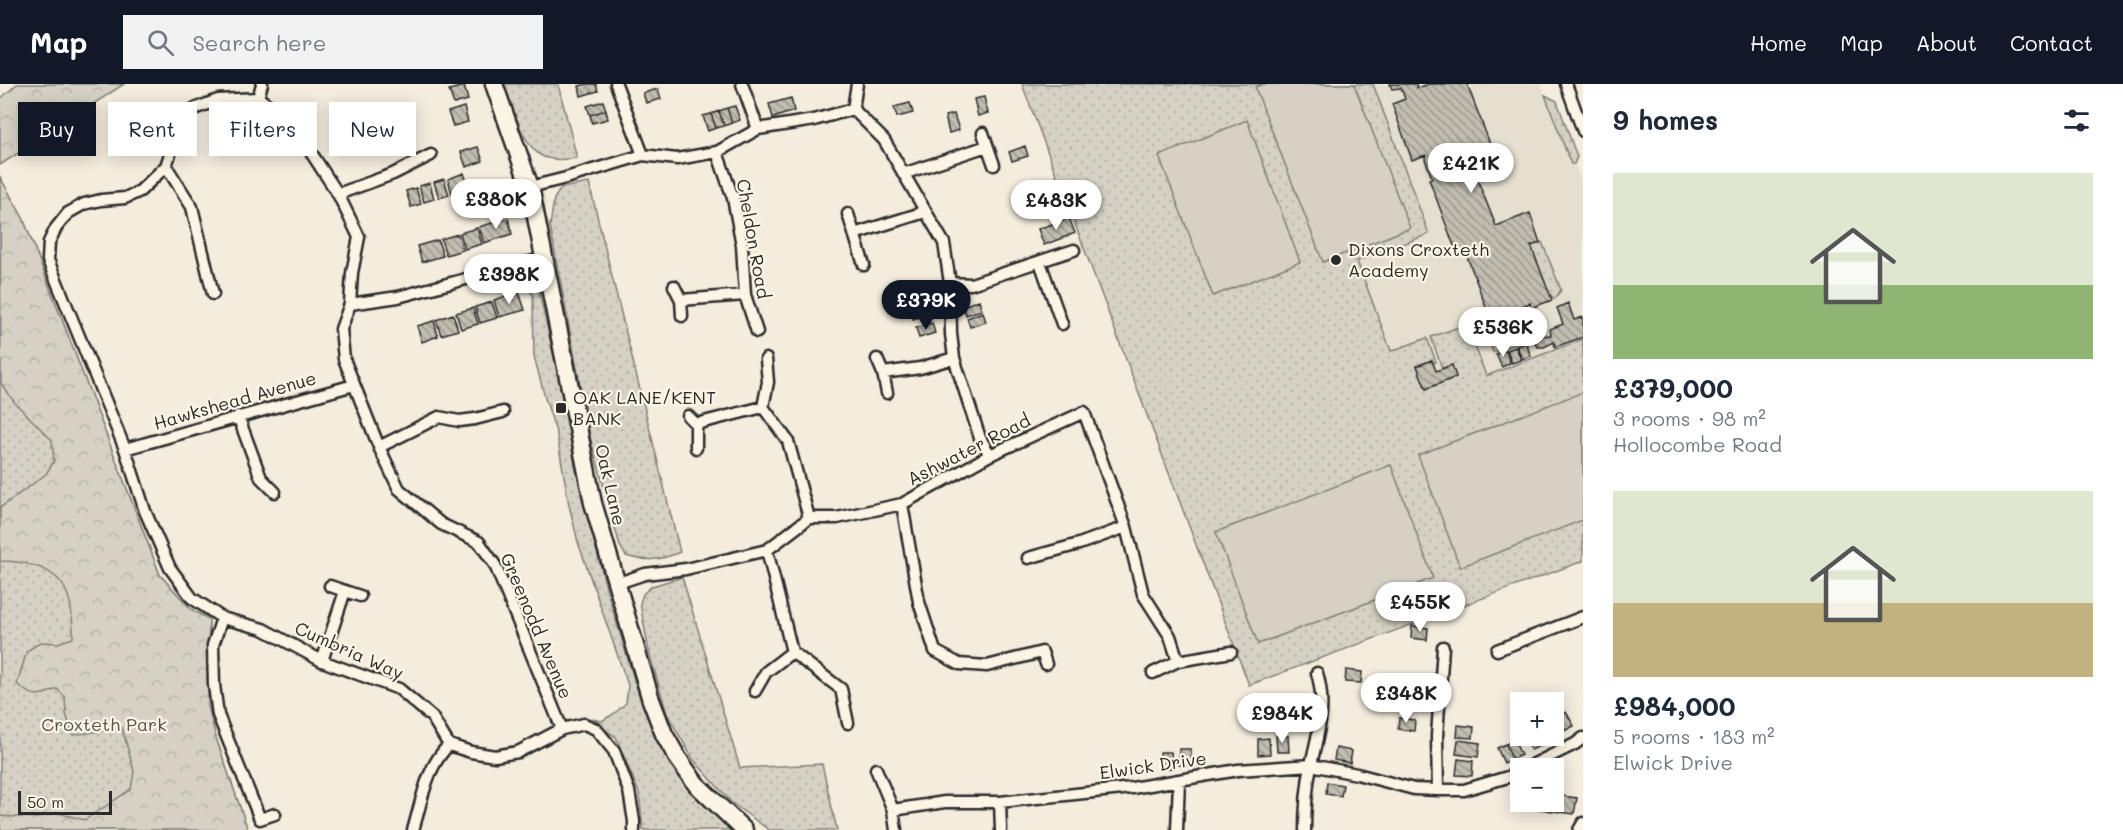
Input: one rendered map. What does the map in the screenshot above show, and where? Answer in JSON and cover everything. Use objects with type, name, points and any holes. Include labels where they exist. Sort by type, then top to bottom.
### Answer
[{"type":"street","points":[[213,294],[192,207],[166,166],[179,127],[194,109],[218,100],[258,98],[262,84]]},
{"type":"street","name":"Oak Lane","points":[[494,84],[530,187],[590,491],[647,690],[664,734],[677,757],[696,784],[744,830]]},
{"type":"street","points":[[616,84],[643,155]]},
{"type":"street","points":[[742,84],[758,129]]},
{"type":"street","points":[[853,108],[857,84]]},
{"type":"street","points":[[1566,84],[1583,131]]},
{"type":"street","name":"Greenodd Avenue","points":[[258,98],[281,113],[297,131],[338,194],[359,237],[352,273],[350,304],[341,329],[345,358],[379,447],[399,489],[441,524],[479,542],[495,565],[562,729]]},
{"type":"street","points":[[530,187],[643,155],[677,159],[717,152],[758,129],[814,120],[853,108]]},
{"type":"street","points":[[853,108],[884,140],[944,243],[950,283],[954,358],[980,438],[990,455]]},
{"type":"street","points":[[983,133],[994,165]]},
{"type":"street","points":[[903,174],[987,146]]},
{"type":"street","name":"Cheldon Road","points":[[717,152],[733,198],[740,236],[745,295],[757,332]]},
{"type":"street","points":[[338,194],[393,174],[431,155]]},
{"type":"street","name":"Cumbria Way","points":[[166,166],[140,191],[124,198],[84,204],[68,213],[56,228],[49,242],[48,260],[125,449],[145,511],[170,568],[192,598],[222,618],[263,629],[322,661],[399,689],[432,717],[449,745]]},
{"type":"street","points":[[854,234],[925,212]]},
{"type":"street","points":[[848,214],[864,265]]},
{"type":"street","points":[[950,283],[971,284],[1074,250]]},
{"type":"street","points":[[350,304],[399,297],[545,258]]},
{"type":"street","points":[[1040,262],[1062,324]]},
{"type":"street","points":[[674,286],[681,300],[682,316]]},
{"type":"street","points":[[681,300],[745,295]]},
{"type":"street","points":[[883,374],[920,368],[954,358]]},
{"type":"street","points":[[615,584],[645,574],[686,569],[767,550],[809,518],[788,441],[763,407],[768,382],[765,359]]},
{"type":"street","points":[[877,359],[887,393]]},
{"type":"street","name":"Hawkshead Avenue","points":[[125,449],[354,385]]},
{"type":"street","points":[[696,448],[692,420],[763,407]]},
{"type":"street","points":[[379,447],[439,417],[459,421],[503,412]]},
{"type":"street","name":"Ashwater Road","points":[[809,518],[837,518],[902,504],[990,455],[1084,412],[1126,526],[1143,594],[1170,636],[1178,661]]},
{"type":"street","points":[[238,416],[261,478],[275,492]]},
{"type":"street","points":[[902,504],[919,602],[935,651],[959,664],[987,666],[1042,652],[1046,664]]},
{"type":"street","points":[[1029,558],[1079,544],[1126,526]]},
{"type":"street","points":[[767,550],[792,652],[841,689],[848,723]]},
{"type":"street","points":[[330,586],[360,596]]},
{"type":"street","points":[[322,661],[345,591]]},
{"type":"street","points":[[1497,650],[1583,617]]},
{"type":"street","points":[[222,618],[213,645],[214,685],[218,715],[260,819],[275,813]]},
{"type":"street","points":[[1438,790],[1437,736],[1443,647]]},
{"type":"street","points":[[755,691],[766,672],[792,652]]},
{"type":"street","points":[[1153,673],[1178,661],[1231,652]]},
{"type":"street","points":[[1305,830],[1311,765],[1321,726],[1320,684],[1317,673]]},
{"type":"street","points":[[413,830],[429,775],[437,758],[449,745],[495,756],[518,752],[562,729],[584,724],[596,729],[614,751],[629,791],[634,830]]},
{"type":"street","points":[[1546,758],[1583,738]]},
{"type":"street","name":"Elwick Drive","points":[[893,810],[945,802],[1000,802],[1132,788],[1238,770],[1311,765],[1414,789],[1464,790],[1510,776]]},
{"type":"street","points":[[876,769],[893,810],[896,830]]},
{"type":"street","points":[[1177,830],[1179,781]]},
{"type":"street","points":[[1000,802],[1001,830]]},
{"type":"street","points":[[1579,830],[1583,823]]},
{"type":"shaded area","name":"Dixons Croxteth Academy","points":[[1022,84],[1541,84],[1545,95],[1557,101],[1577,157],[1575,164],[1580,179],[1583,181],[1583,339],[1177,495]]},
{"type":"green space","points":[[17,84],[124,84],[96,102],[18,102],[18,153],[0,165],[0,99]]},
{"type":"green space","points":[[504,84],[558,84],[577,158],[552,159],[536,152],[524,135]]},
{"type":"green space","points":[[1022,84],[1373,84],[1429,234],[1357,261],[1391,351],[1427,338],[1436,362],[1433,363],[1431,360],[1417,366],[1426,389],[1456,377],[1452,365],[1442,368],[1431,337],[1467,324],[1486,376],[1583,339],[1583,561],[1249,685]]},
{"type":"green space","points":[[1264,84],[1354,84],[1410,228],[1323,262],[1255,87]]},
{"type":"green space","points":[[1545,95],[1557,101],[1577,157],[1574,164],[1571,164]]},
{"type":"green space","points":[[1247,120],[1300,262],[1213,296],[1159,156]]},
{"type":"green space","name":"Croxteth Park","points":[[0,177],[23,218],[160,575],[192,610],[209,619],[208,706],[216,738],[248,830],[0,830]]},
{"type":"green space","name":"Croxteth Park","points":[[0,177],[23,218],[160,575],[192,610],[209,619],[208,706],[216,738],[248,830],[0,830],[0,816],[37,818],[58,813],[85,820],[131,789],[134,771],[122,728],[73,735],[66,714],[65,697],[57,689],[36,695],[27,692],[17,684],[27,651],[41,642],[58,643],[73,638],[73,632],[69,599],[59,580],[35,566],[0,561],[0,508],[46,474],[54,461],[52,440],[15,403],[1,383]]},
{"type":"green space","points":[[589,183],[680,552],[666,557],[640,559],[626,556],[620,546],[590,437],[550,226],[554,199],[561,188]]},
{"type":"green space","points":[[1542,242],[1561,290],[1555,299],[1549,294],[1531,246]]},
{"type":"green space","points":[[513,278],[532,280],[538,288],[576,470],[607,591],[638,692],[655,735],[681,779],[732,830],[643,830],[639,793],[616,737],[587,718],[602,721],[615,713],[626,703],[628,685],[578,542],[557,435],[534,356],[533,295],[525,285]]},
{"type":"green space","points":[[1522,327],[1526,340],[1493,352],[1488,340]]},
{"type":"green space","points":[[1583,392],[1583,520],[1460,567],[1418,455]]},
{"type":"green space","points":[[1391,465],[1433,578],[1258,644],[1216,532]]},
{"type":"green space","points":[[682,577],[740,768],[822,764],[837,830],[769,830],[732,803],[693,759],[667,714],[649,652],[640,603],[643,594],[652,586]]},
{"type":"building","points":[[596,84],[598,91],[581,96],[579,86]]},
{"type":"building","points":[[1390,84],[1416,84],[1417,88],[1429,84],[1467,84],[1497,162],[1474,171],[1496,226],[1530,213],[1540,243],[1531,246],[1552,300],[1531,308],[1530,303],[1490,318],[1465,251],[1459,254],[1454,246],[1429,179],[1432,178],[1425,159],[1426,155],[1412,160],[1392,104],[1405,99],[1401,88],[1392,89]]},
{"type":"building","points":[[464,86],[468,100],[454,104],[449,90]]},
{"type":"building","points":[[658,89],[661,99],[646,103],[643,93]]},
{"type":"building","points":[[984,97],[988,113],[978,116],[974,99]]},
{"type":"building","points":[[791,98],[794,111],[773,118],[769,104]]},
{"type":"building","points":[[603,101],[606,110],[590,115],[587,106]]},
{"type":"building","points":[[910,103],[913,113],[897,117],[894,107]]},
{"type":"building","points":[[735,106],[740,120],[732,123],[727,108]]},
{"type":"building","points":[[464,107],[468,122],[453,126],[448,112]]},
{"type":"building","points":[[727,108],[732,123],[724,126],[719,111]]},
{"type":"building","points":[[606,110],[608,119],[592,123],[590,115]]},
{"type":"building","points":[[719,111],[724,126],[716,128],[711,114]]},
{"type":"building","points":[[711,114],[716,128],[708,131],[703,116]]},
{"type":"building","points":[[954,114],[959,130],[949,133],[945,116]]},
{"type":"building","points":[[1025,146],[1028,156],[1012,161],[1009,152]]},
{"type":"building","points":[[478,147],[483,161],[466,167],[461,152]]},
{"type":"building","points":[[464,173],[469,189],[452,194],[448,179]]},
{"type":"building","points":[[444,179],[449,195],[439,198],[434,182]]},
{"type":"building","points":[[1035,180],[1038,190],[1022,195],[1019,186]]},
{"type":"building","points":[[430,183],[434,199],[424,202],[419,186]]},
{"type":"building","points":[[416,188],[421,204],[411,207],[406,191]]},
{"type":"building","points":[[508,218],[512,234],[484,243],[479,227]]},
{"type":"building","points":[[1069,218],[1075,233],[1044,245],[1038,229]]},
{"type":"building","points":[[477,228],[482,244],[465,249],[460,233]]},
{"type":"building","points":[[458,234],[463,250],[446,255],[441,239]]},
{"type":"building","points":[[438,240],[443,256],[422,262],[417,246]]},
{"type":"building","points":[[519,292],[525,310],[499,317],[494,300]]},
{"type":"building","points":[[979,300],[982,310],[966,315],[963,306]]},
{"type":"building","points":[[492,302],[497,318],[480,323],[475,307]]},
{"type":"building","points":[[1568,303],[1574,320],[1583,317],[1583,337],[1555,347],[1554,342],[1544,347],[1537,347],[1535,342],[1541,338],[1540,336],[1551,335],[1550,329],[1563,324],[1557,308]]},
{"type":"building","points":[[926,304],[929,314],[913,319],[910,310]]},
{"type":"building","points":[[473,308],[478,324],[461,329],[456,313]]},
{"type":"building","points":[[983,312],[986,322],[970,327],[967,318]]},
{"type":"building","points":[[453,314],[458,330],[441,335],[436,320]]},
{"type":"building","points":[[434,321],[438,336],[422,342],[417,326]]},
{"type":"building","points":[[932,323],[935,333],[919,338],[916,328]]},
{"type":"building","points":[[1526,343],[1531,356],[1522,359],[1517,346]]},
{"type":"building","points":[[1516,347],[1521,360],[1512,363],[1507,350]]},
{"type":"building","points":[[1506,350],[1510,363],[1502,367],[1496,354]]},
{"type":"building","points":[[1432,360],[1436,371],[1452,365],[1456,377],[1426,389],[1417,366]]},
{"type":"building","points":[[1412,626],[1428,628],[1427,640],[1411,638]]},
{"type":"building","points":[[1346,670],[1362,672],[1361,683],[1345,682]]},
{"type":"building","points":[[1566,712],[1574,726],[1566,730],[1564,726],[1564,713]]},
{"type":"building","points":[[1399,718],[1415,720],[1414,731],[1398,729]]},
{"type":"building","points":[[1458,725],[1474,727],[1473,738],[1457,737]]},
{"type":"building","points":[[1276,736],[1288,736],[1289,752],[1277,752]]},
{"type":"building","points":[[1269,738],[1270,754],[1258,755],[1258,739]]},
{"type":"building","points":[[1458,740],[1480,743],[1478,757],[1456,754]]},
{"type":"building","points":[[1510,742],[1510,746],[1517,746],[1521,755],[1512,758],[1506,744]]},
{"type":"building","points":[[1506,744],[1512,758],[1504,763],[1497,748]]},
{"type":"building","points":[[1336,748],[1352,751],[1350,763],[1334,760]]},
{"type":"building","points":[[1179,749],[1191,749],[1191,765],[1179,765]]},
{"type":"building","points":[[1160,752],[1171,752],[1172,768],[1160,768]]},
{"type":"building","points":[[1458,759],[1473,761],[1472,776],[1456,775]]},
{"type":"building","points":[[1327,782],[1343,785],[1341,796],[1326,794]]},
{"type":"building","points":[[1564,796],[1577,798],[1574,814],[1560,812],[1564,812]]},
{"type":"place","name":"Dixons Croxteth Academy","points":[[1336,260]]},
{"type":"place","name":"OAK LANE/KENT BANK","points":[[561,408]]}]
